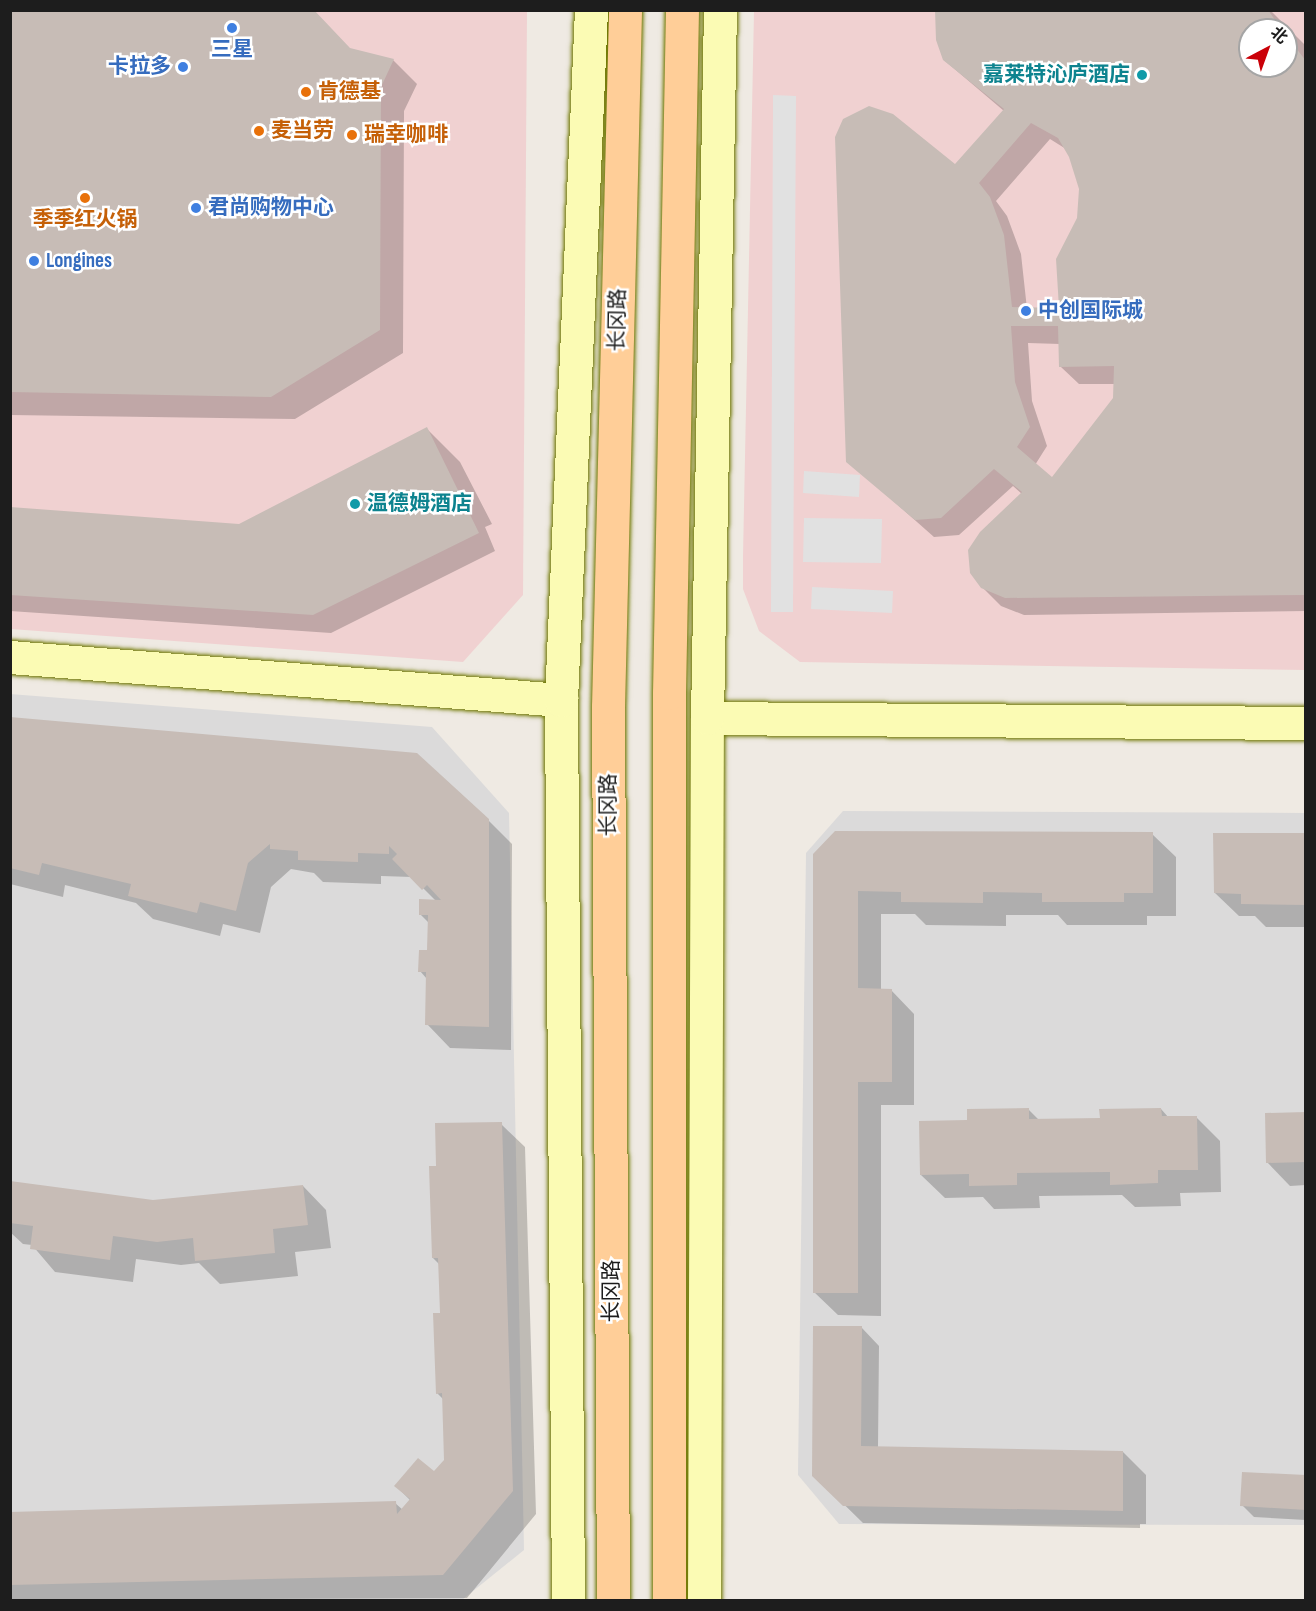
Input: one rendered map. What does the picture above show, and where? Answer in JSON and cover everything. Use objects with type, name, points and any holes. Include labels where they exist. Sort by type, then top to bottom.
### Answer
[{"type":"main road","name":"长冈路","points":[[613,1600],[608,707],[625,10]]},
{"type":"main road","points":[[669,1600],[669,693],[682,10]]},
{"type":"street","points":[[568,1600],[561,700],[591,10]]},
{"type":"street","points":[[704,1600],[707,718],[720,10]]},
{"type":"street","points":[[10,657],[561,700]]},
{"type":"street","points":[[707,718],[1305,723]]},
{"type":"shaded area","points":[[10,11],[527,11],[523,595],[463,662],[11,629]]},
{"type":"shaded area","name":"中创国际城","points":[[754,11],[1305,11],[1305,670],[800,662],[759,631],[743,589]]},
{"type":"shaded area","points":[[773,95],[796,96],[793,612],[771,612]]},
{"type":"shaded area","points":[[804,471],[860,475],[859,497],[803,493]]},
{"type":"shaded area","points":[[804,518],[882,519],[881,563],[803,562]]},
{"type":"shaded area","points":[[812,587],[893,591],[892,613],[811,609]]},
{"type":"shaded area","points":[[10,694],[432,727],[509,813],[524,1550],[462,1600],[11,1600]]},
{"type":"shaded area","points":[[843,811],[1305,813],[1305,1525],[839,1524],[798,1475],[806,853]]},
{"type":"building","name":"君尚购物中心","points":[[10,10],[314,10],[350,48],[394,59],[381,87],[380,330],[271,397],[10,392]]},
{"type":"building","name":"中创国际城","points":[[935,10],[1268,10],[1274,18],[1238,18],[1238,78],[1298,78],[1298,51],[1306,61],[1306,595],[1005,598],[981,588],[970,573],[968,550],[980,532],[1022,492],[994,469],[941,518],[915,520],[846,462],[835,137],[843,119],[869,106],[893,114],[955,164],[1004,109],[943,60],[936,40]],"holes":[[[1031,123],[1058,138],[1069,157],[1079,189],[1077,218],[1056,259],[1059,308],[1012,307],[1004,235],[990,197],[979,183]],[[1011,326],[1058,326],[1059,367],[1114,366],[1113,398],[1052,477],[1017,447],[1030,427],[1015,382]]]},
{"type":"building","points":[[427,427],[479,533],[313,615],[10,595],[10,507],[239,524]]},
{"type":"building","points":[[10,717],[417,753],[489,819],[489,1027],[425,1025],[426,972],[418,972],[419,950],[427,950],[428,915],[419,915],[419,899],[441,900],[427,885],[422,890],[392,859],[397,854],[389,846],[389,854],[358,853],[358,862],[298,860],[298,851],[270,849],[270,844],[248,863],[236,911],[200,902],[197,913],[128,896],[131,884],[42,863],[39,875],[10,868]]},
{"type":"building","points":[[835,831],[1153,832],[1153,893],[1124,893],[1124,902],[1042,902],[1042,893],[983,892],[983,903],[901,902],[901,892],[858,891],[858,988],[892,989],[892,1082],[858,1082],[858,1293],[813,1293],[813,854]]},
{"type":"building","points":[[1213,833],[1306,833],[1306,905],[1241,904],[1241,894],[1214,893]]},
{"type":"building","points":[[1029,1108],[1029,1119],[1100,1118],[1099,1109],[1161,1108],[1162,1116],[1197,1116],[1198,1170],[1158,1170],[1158,1183],[1110,1185],[1110,1172],[1017,1173],[1017,1185],[969,1186],[969,1174],[920,1175],[919,1121],[967,1120],[967,1109]]},
{"type":"building","points":[[1306,1112],[1306,1162],[1266,1163],[1265,1113]]},
{"type":"building","points":[[502,1122],[513,1491],[443,1575],[10,1585],[10,1512],[396,1501],[397,1514],[410,1499],[394,1486],[418,1458],[434,1471],[444,1460],[442,1393],[436,1394],[433,1313],[440,1313],[438,1258],[432,1258],[429,1166],[436,1166],[435,1123]]},
{"type":"building","points":[[10,1181],[153,1200],[303,1185],[308,1225],[273,1229],[275,1253],[195,1261],[193,1238],[157,1242],[113,1236],[110,1260],[30,1249],[33,1226],[10,1223]]},
{"type":"building","points":[[813,1326],[862,1326],[861,1446],[1123,1451],[1123,1511],[843,1506],[812,1476]]},
{"type":"building","points":[[1242,1472],[1306,1475],[1306,1510],[1240,1506]]},
{"type":"place","name":"三星","points":[[232,28]]},
{"type":"place","name":"卡拉多","points":[[183,67]]},
{"type":"place","name":"嘉莱特沁庐酒店","points":[[1142,75]]},
{"type":"place","name":"肯德基","points":[[306,92]]},
{"type":"place","name":"麦当劳","points":[[259,131]]},
{"type":"place","name":"瑞幸咖啡","points":[[352,135]]},
{"type":"place","name":"季季红火锅","points":[[85,198]]},
{"type":"place","name":"君尚购物中心","points":[[196,208]]},
{"type":"place","name":"Longines","points":[[34,261]]},
{"type":"place","name":"中创国际城","points":[[1026,311]]},
{"type":"place","name":"温德姆酒店","points":[[355,504]]}]
